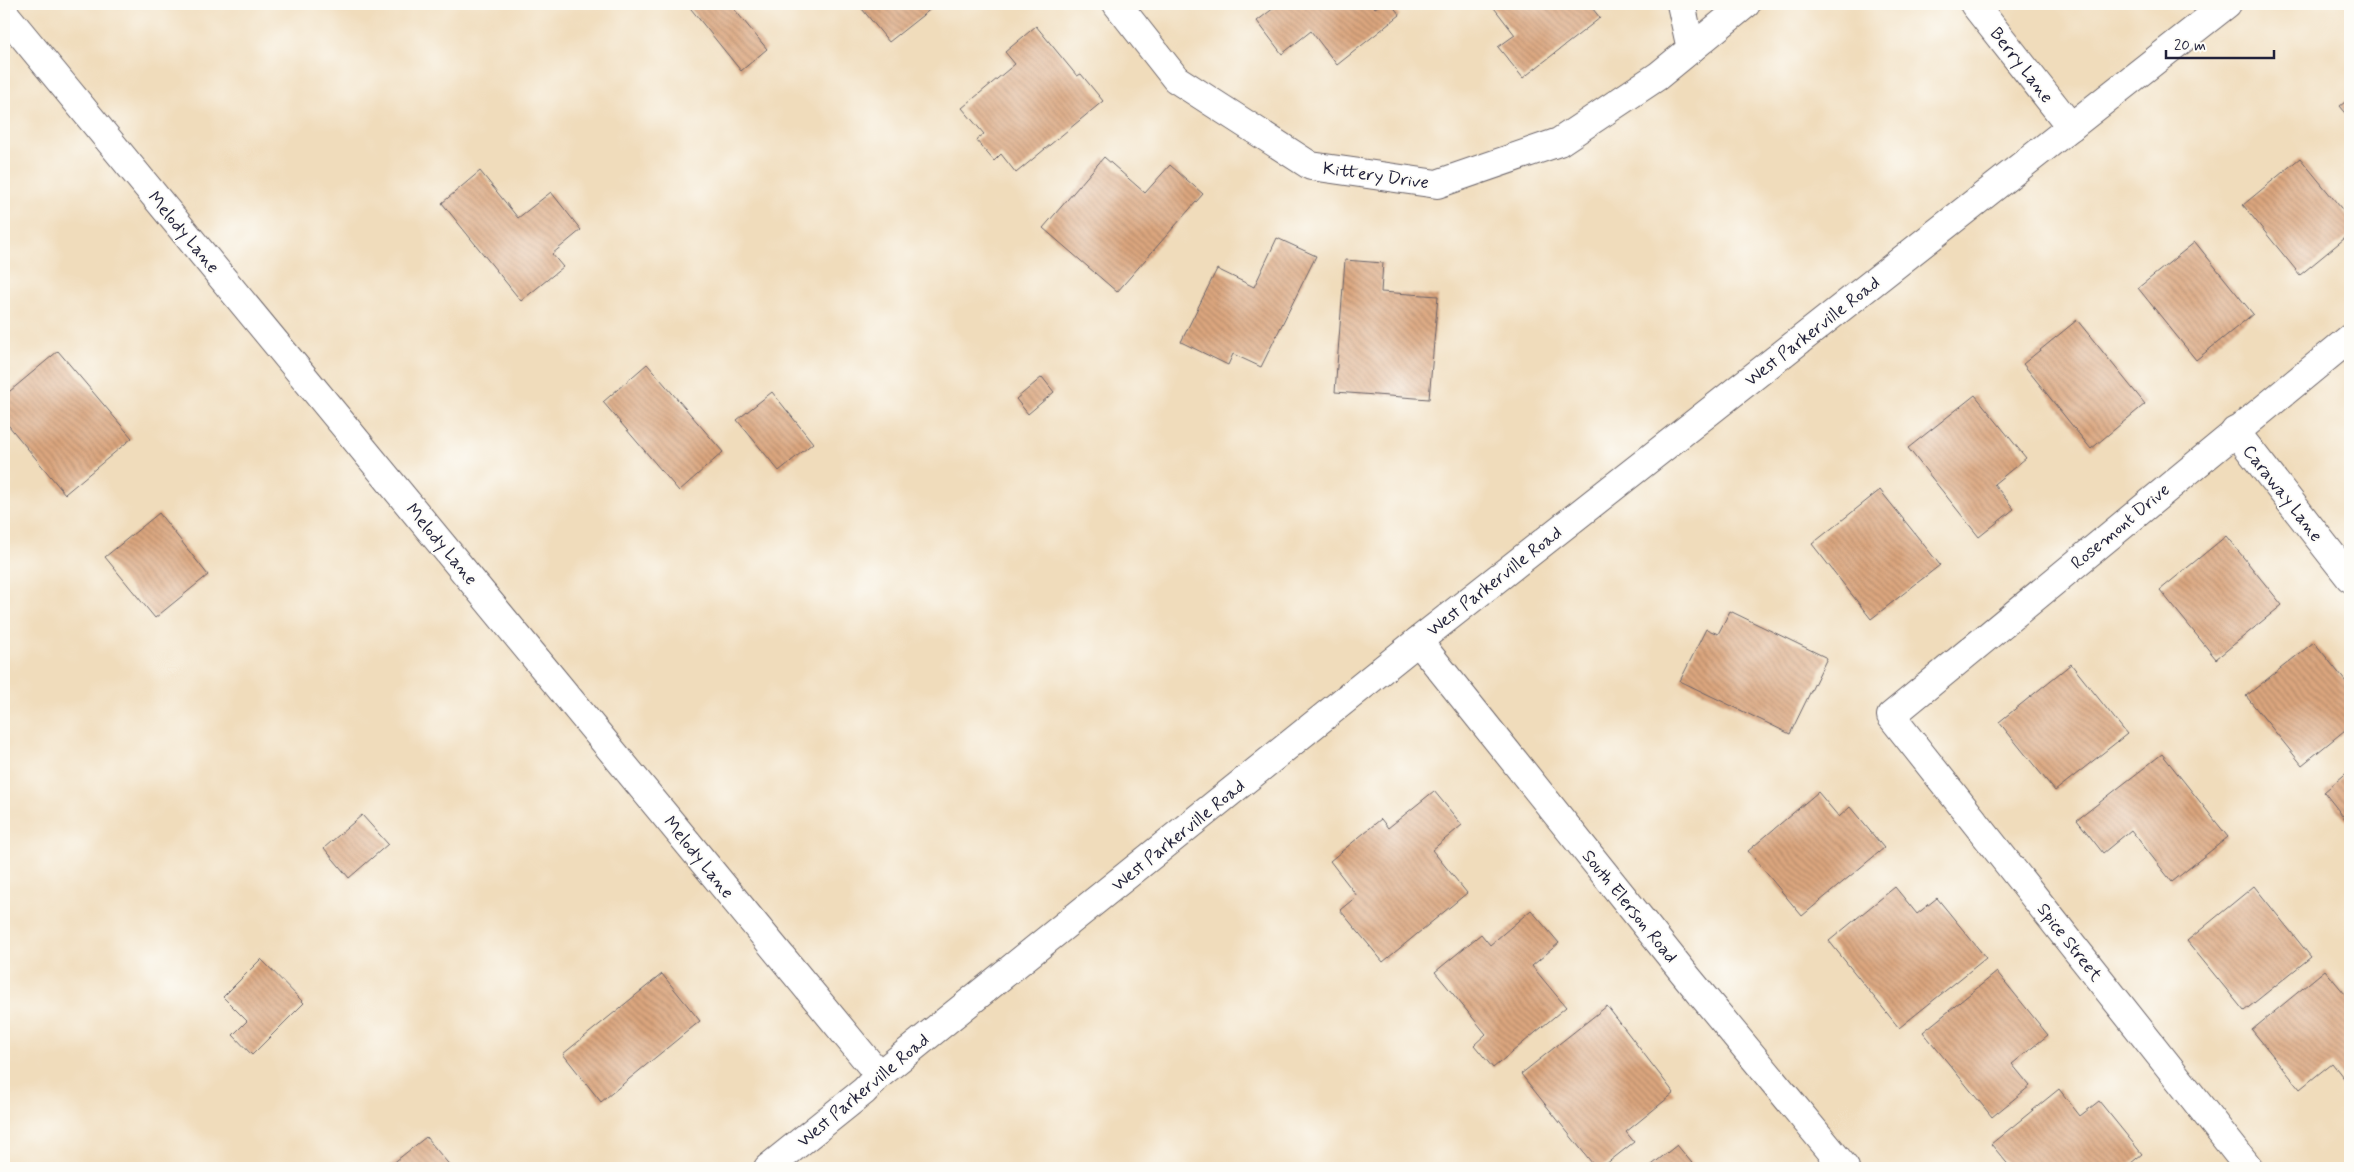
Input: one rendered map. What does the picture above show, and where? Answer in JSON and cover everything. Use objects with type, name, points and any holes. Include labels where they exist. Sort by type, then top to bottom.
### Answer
[{"type":"street","name":"Kittery Drive","points":[[1117,4],[1176,79],[1310,166],[1438,184],[1559,142],[1658,76],[1746,4]]},
{"type":"street","points":[[1681,4],[1691,49]]},
{"type":"street","name":"Berry Lane","points":[[1974,4],[2071,127]]},
{"type":"street","name":"West Parkerville Road","points":[[768,1168],[864,1091],[879,1075],[1418,641],[2227,4]]},
{"type":"street","name":"Melody Lane","points":[[4,13],[879,1075]]},
{"type":"street","name":"Rosemont Drive","points":[[1891,716],[2350,338]]},
{"type":"street","name":"Caraway Lane","points":[[2235,431],[2350,578]]},
{"type":"street","name":"South Elerson Road","points":[[1418,641],[1688,978],[1845,1168]]},
{"type":"street","name":"Spice Street","points":[[1891,716],[2249,1168]]},
{"type":"building","points":[[687,4],[730,4],[767,49],[741,71]]},
{"type":"building","points":[[858,4],[937,4],[889,42]]},
{"type":"building","points":[[1279,4],[1372,4],[1375,8],[1381,4],[1391,4],[1400,15],[1337,65],[1311,31],[1282,54],[1257,21]]},
{"type":"building","points":[[1491,4],[1589,4],[1600,18],[1523,78],[1498,47],[1515,35]]},
{"type":"building","points":[[1036,26],[1077,76],[1081,74],[1103,101],[1016,173],[1001,154],[994,161],[976,140],[984,134],[962,108],[1015,64],[1005,52]]},
{"type":"building","points":[[2350,98],[2350,118],[2340,106]]},
{"type":"building","points":[[1104,157],[1145,193],[1170,165],[1203,194],[1117,292],[1043,228]]},
{"type":"building","points":[[2300,158],[2350,219],[2350,234],[2300,275],[2243,205]]},
{"type":"building","points":[[480,171],[518,218],[551,192],[581,230],[552,254],[563,267],[521,301],[442,203]]},
{"type":"building","points":[[1277,238],[1316,256],[1261,367],[1233,354],[1228,365],[1181,342],[1217,269],[1254,287]]},
{"type":"building","points":[[2195,242],[2253,314],[2196,360],[2138,288]]},
{"type":"building","points":[[1345,260],[1383,263],[1381,292],[1438,296],[1429,399],[1335,392]]},
{"type":"building","points":[[2077,320],[2145,404],[2091,449],[2023,364]]},
{"type":"building","points":[[58,351],[132,438],[65,494],[4,420],[4,396]]},
{"type":"building","points":[[647,364],[723,452],[679,491],[603,402]]},
{"type":"building","points":[[1042,377],[1054,392],[1028,414],[1016,399]]},
{"type":"building","points":[[772,392],[813,443],[779,471],[737,420]]},
{"type":"building","points":[[1975,395],[2026,458],[1994,484],[2014,509],[1979,537],[1908,448]]},
{"type":"building","points":[[1880,490],[1940,565],[1871,619],[1812,544]]},
{"type":"building","points":[[159,513],[208,575],[155,618],[105,557]]},
{"type":"building","points":[[2226,536],[2282,605],[2216,659],[2160,590]]},
{"type":"building","points":[[1730,611],[1827,658],[1790,734],[1680,681],[1706,629],[1718,634]]},
{"type":"building","points":[[2314,642],[2350,687],[2350,726],[2302,765],[2246,696]]},
{"type":"building","points":[[2071,664],[2127,734],[2055,791],[1999,722]]},
{"type":"building","points":[[2162,754],[2228,837],[2172,882],[2131,830],[2103,853],[2077,820]]},
{"type":"building","points":[[2350,770],[2350,825],[2324,792]]},
{"type":"building","points":[[1434,791],[1462,825],[1432,850],[1467,893],[1383,962],[1340,910],[1357,896],[1330,861],[1381,819],[1388,828]]},
{"type":"building","points":[[1818,792],[1839,817],[1850,807],[1884,848],[1802,916],[1748,851]]},
{"type":"building","points":[[362,815],[388,844],[349,878],[324,848]]},
{"type":"building","points":[[2254,886],[2311,957],[2244,1011],[2187,941]]},
{"type":"building","points":[[1895,887],[1917,914],[1937,898],[1986,958],[1899,1028],[1829,941]]},
{"type":"building","points":[[1531,910],[1559,943],[1532,966],[1566,1007],[1493,1068],[1474,1045],[1486,1034],[1435,972],[1481,934],[1490,945]]},
{"type":"building","points":[[261,959],[304,1003],[252,1055],[233,1035],[247,1021],[223,997]]},
{"type":"building","points":[[2325,970],[2350,1000],[2350,1086],[2332,1063],[2300,1089],[2252,1030]]},
{"type":"building","points":[[1997,972],[2048,1035],[2012,1064],[2030,1086],[1992,1117],[1923,1032]]},
{"type":"building","points":[[662,974],[700,1021],[601,1102],[563,1054]]},
{"type":"building","points":[[1607,1006],[1674,1093],[1626,1132],[1634,1142],[1601,1168],[1596,1168],[1521,1074]]},
{"type":"building","points":[[2059,1089],[2080,1116],[2099,1101],[2142,1154],[2125,1168],[2011,1168],[1991,1144]]},
{"type":"building","points":[[426,1137],[452,1168],[387,1168]]},
{"type":"building","points":[[1677,1145],[1696,1168],[1648,1168]]}]
